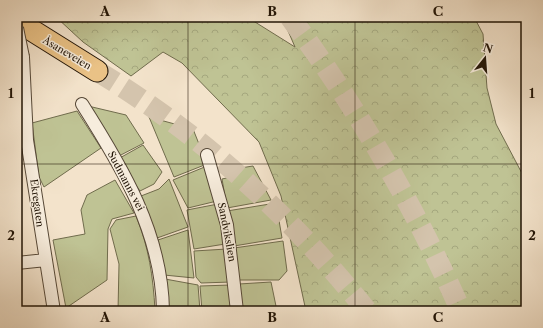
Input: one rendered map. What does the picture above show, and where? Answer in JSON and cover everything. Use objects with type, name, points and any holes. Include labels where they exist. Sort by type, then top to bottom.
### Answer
[{"type":"highway","name":"Åsaneveien","points":[[17,21],[97,71],[64,58],[17,28]]},
{"type":"street","name":"Ekregaten","points":[[17,28],[23,57],[26,127],[54,311]]},
{"type":"street","name":"Sudmanns vei","points":[[82,104],[129,184],[145,218],[157,258],[163,311]]},
{"type":"street","name":"Sandvikslien","points":[[207,155],[226,225],[237,311]]},
{"type":"street","points":[[17,263],[46,260]]},
{"type":"green space","points":[[56,17],[247,17],[295,47],[282,17],[474,17],[483,34],[487,88],[496,124],[526,181],[526,311],[306,311],[281,196],[259,142],[182,63],[163,52],[131,76],[83,42]]},
{"type":"green space","points":[[88,106],[126,115],[144,143],[117,157]]},
{"type":"green space","points":[[77,111],[101,148],[44,187],[39,177],[32,123]]},
{"type":"green space","points":[[149,117],[193,129],[207,164],[174,177]]},
{"type":"green space","points":[[143,145],[162,172],[154,184],[140,191],[118,159]]},
{"type":"green space","points":[[207,166],[217,201],[188,208],[173,180]]},
{"type":"green space","points":[[253,166],[271,200],[227,208],[222,179],[235,176],[234,169]]},
{"type":"green space","points":[[169,179],[188,227],[157,238],[141,196],[159,189]]},
{"type":"green space","points":[[115,180],[134,213],[112,219],[108,229],[107,280],[66,308],[53,240],[85,234],[81,210],[87,195]]},
{"type":"green space","points":[[276,203],[282,238],[234,246],[227,211]]},
{"type":"green space","points":[[218,204],[225,244],[194,249],[187,210]]},
{"type":"green space","points":[[136,216],[150,262],[155,310],[118,311],[119,264],[110,229],[116,220]]},
{"type":"green space","points":[[188,230],[194,278],[164,275],[158,240]]},
{"type":"green space","points":[[283,241],[287,271],[279,280],[239,280],[234,248]]},
{"type":"green space","points":[[227,249],[231,282],[201,283],[196,277],[194,251]]},
{"type":"green space","points":[[165,279],[198,285],[200,311],[166,311]]},
{"type":"green space","points":[[271,282],[277,311],[242,311],[239,284]]},
{"type":"green space","points":[[231,285],[234,311],[202,311],[200,286]]},
{"type":"tunnel","points":[[290,17],[339,87],[384,160],[424,234],[461,311]]},
{"type":"tunnel","points":[[97,71],[174,123],[243,179],[307,241],[367,311]]}]
